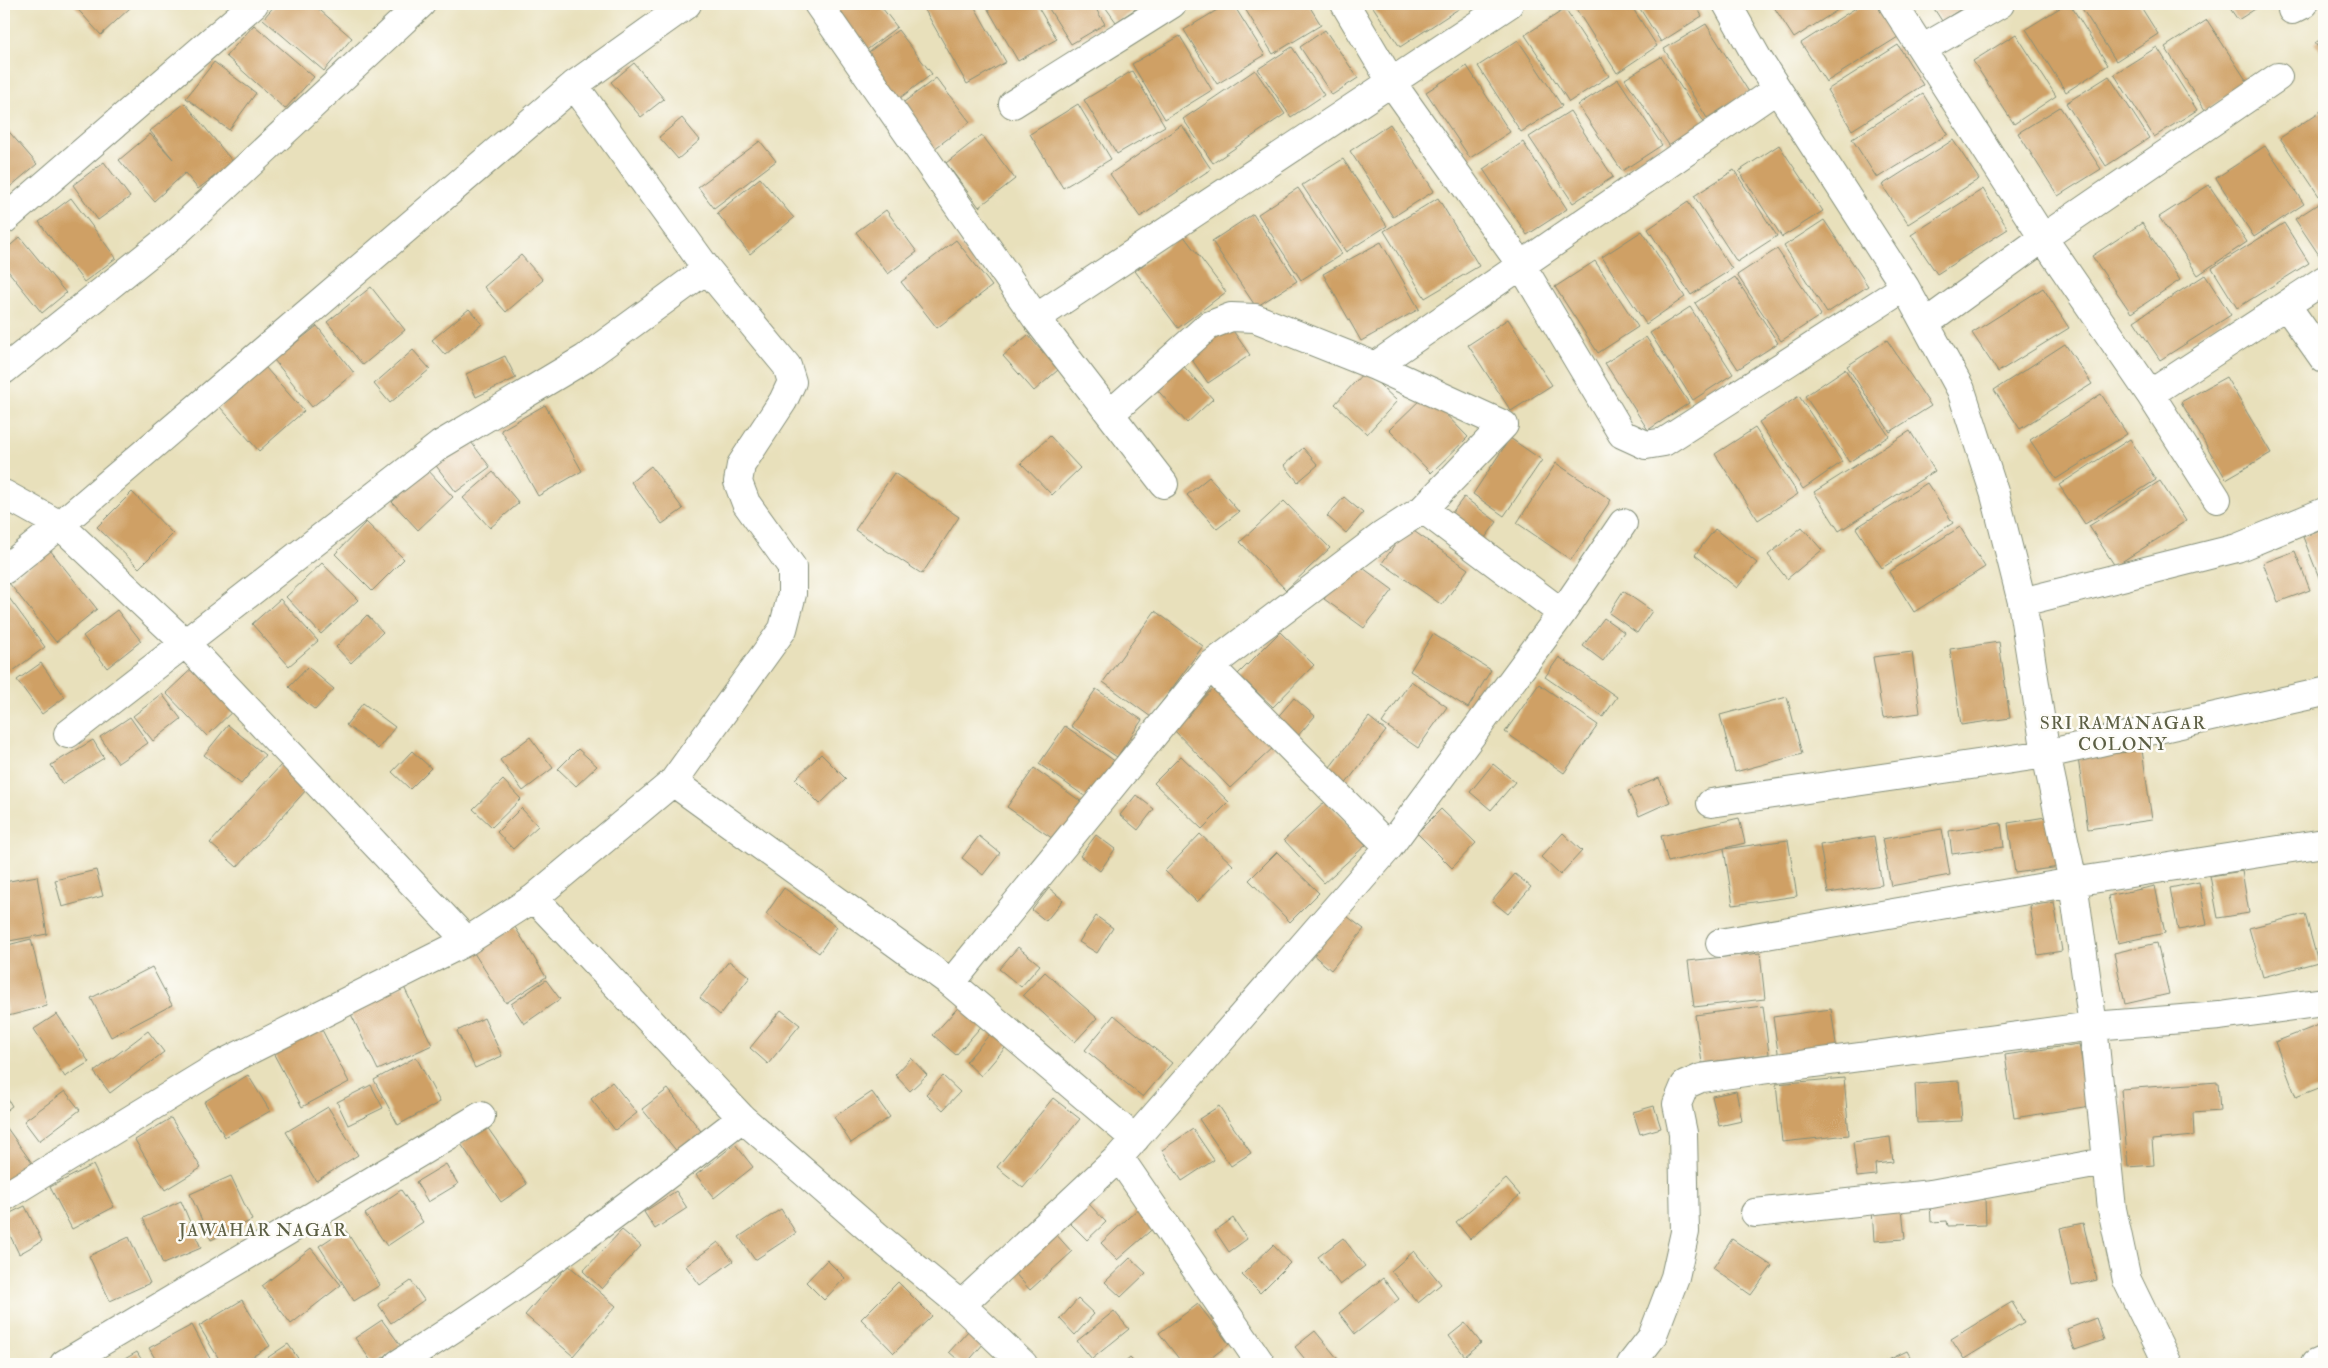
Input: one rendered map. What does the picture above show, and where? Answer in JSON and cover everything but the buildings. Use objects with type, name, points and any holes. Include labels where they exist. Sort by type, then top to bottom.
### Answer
[{"type":"street","points":[[4,220],[254,4]]},
{"type":"street","points":[[4,370],[179,230],[422,4]]},
{"type":"street","points":[[4,570],[60,525],[574,85],[687,4]]},
{"type":"street","points":[[818,4],[1036,318],[1164,484]]},
{"type":"street","points":[[1013,104],[1172,4]]},
{"type":"street","points":[[1344,4],[1392,83],[1522,266],[1622,434],[1646,445],[1664,442],[1905,287]]},
{"type":"street","points":[[1036,318],[1509,4]]},
{"type":"street","points":[[1727,4],[1758,59],[1905,287],[1961,390],[1995,495],[2022,602],[2046,754],[2073,882],[2093,1026],[2105,1162],[2112,1209],[2127,1280],[2168,1364]]},
{"type":"street","points":[[1893,4],[2043,238],[2150,394],[2217,499]]},
{"type":"street","points":[[1922,49],[2000,4]]},
{"type":"street","points":[[1926,323],[2043,238],[2278,78]]},
{"type":"street","points":[[4,1197],[220,1065],[467,941],[534,898],[673,782],[783,629],[792,594],[792,568],[746,503],[738,482],[741,465],[792,382],[787,366],[707,269],[574,85]]},
{"type":"street","points":[[1375,366],[1777,89]]},
{"type":"street","points":[[68,734],[440,445],[584,359],[707,269]]},
{"type":"street","points":[[2150,394],[2324,280]]},
{"type":"street","points":[[2286,305],[2324,359]]},
{"type":"street","points":[[951,983],[1210,666],[1383,535],[1423,508],[1504,425],[1375,366],[1255,318],[1231,317],[1208,326],[1110,414]]},
{"type":"street","points":[[4,494],[60,525],[186,644],[467,941]]},
{"type":"street","points":[[1423,508],[1562,613]]},
{"type":"street","points":[[2022,602],[2237,548],[2324,512]]},
{"type":"street","points":[[961,1305],[1127,1148],[1389,847],[1562,613],[1623,523]]},
{"type":"street","points":[[1210,666],[1389,847]]},
{"type":"street","points":[[1711,803],[2046,754],[2324,692]]},
{"type":"street","points":[[673,782],[951,983],[1127,1148],[1261,1364]]},
{"type":"street","points":[[1720,943],[2073,882],[2324,843]]},
{"type":"street","points":[[534,898],[742,1118],[882,1240],[961,1305],[1023,1364]]},
{"type":"street","points":[[1631,1364],[1652,1337],[1676,1277],[1685,1232],[1683,1133],[1677,1104],[1685,1085],[1701,1078],[2093,1026],[2220,1016],[2324,1002]]},
{"type":"street","points":[[64,1364],[481,1116]]},
{"type":"street","points":[[398,1364],[445,1335],[591,1234],[742,1118]]},
{"type":"street","points":[[1755,1213],[1931,1194],[2105,1162]]},
{"type":"street","points":[[2315,1364],[2324,1360]]},
{"type":"district","name":"SRI RAMANAGAR COLONY","points":[[2123,733]]},
{"type":"district","name":"JAWAHAR NAGAR","points":[[263,1230]]}]
